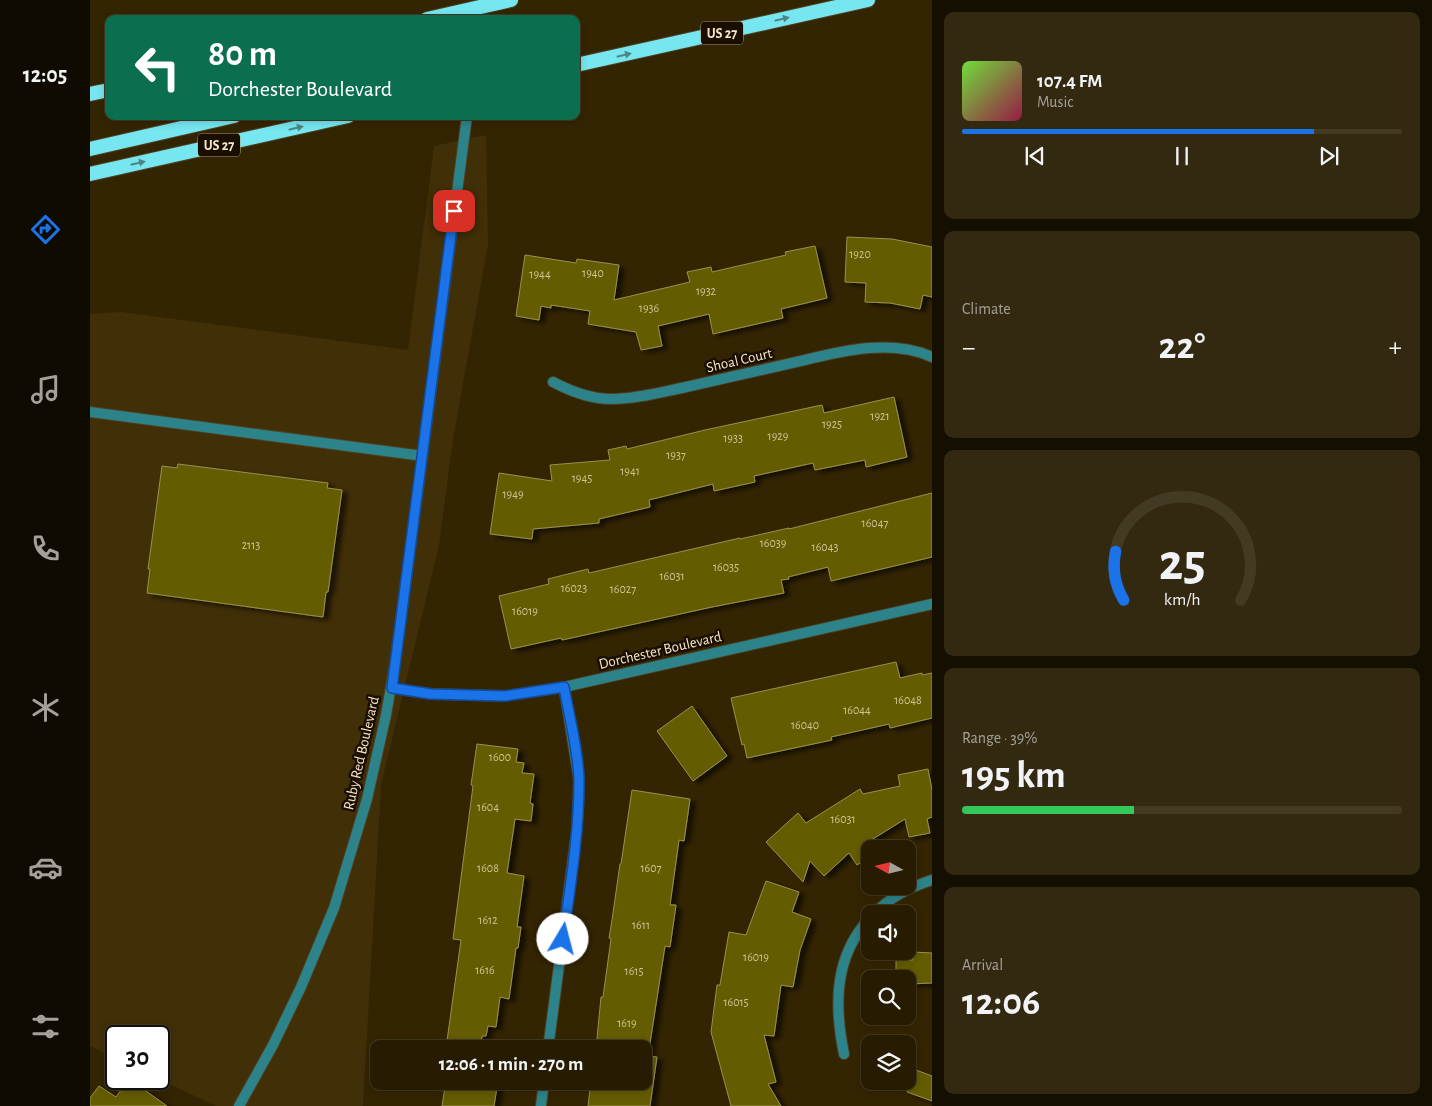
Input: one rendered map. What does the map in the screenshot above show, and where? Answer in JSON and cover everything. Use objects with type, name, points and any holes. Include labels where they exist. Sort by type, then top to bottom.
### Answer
[{"type":"highway","points":[[443,15],[511,0]]},
{"type":"highway","name":"US 27","points":[[580,64],[868,0]]},
{"type":"highway","points":[[90,94],[105,91]]},
{"type":"highway","points":[[90,149],[217,120]]},
{"type":"highway","name":"US 27","points":[[90,174],[330,120]]},
{"type":"street","name":"Ruby Red Boulevard","points":[[239,1106],[273,1045],[301,988],[334,908],[367,799],[392,688],[465,120]]},
{"type":"street","name":"Shoal Court","points":[[553,382],[585,396],[610,399],[627,398],[753,373],[837,352],[868,348],[902,348],[924,353],[932,357]]},
{"type":"street","points":[[90,412],[423,456]]},
{"type":"street","name":"Dorchester Boulevard","points":[[392,688],[431,694],[505,696],[564,687],[932,604]]},
{"type":"street","points":[[549,1040],[578,810],[579,780],[576,752],[564,687]]},
{"type":"street","points":[[884,905],[899,894],[932,880]]},
{"type":"street","points":[[844,1054],[837,999],[849,949],[861,929]]},
{"type":"street","points":[[541,1106],[543,1090]]},
{"type":"shaded area","points":[[486,135],[488,245],[453,439],[439,545],[381,785],[363,1106],[216,1106],[170,1084],[170,1025],[105,1025],[105,1054],[90,1046],[90,314],[121,312],[408,350],[434,146]]},
{"type":"building","points":[[847,237],[892,239],[932,247],[932,297],[923,295],[920,309],[890,303],[865,302],[866,283],[845,282]]},
{"type":"building","points":[[815,246],[827,298],[781,309],[783,318],[713,334],[709,314],[658,326],[662,346],[641,350],[636,332],[588,324],[590,311],[551,305],[551,308],[541,306],[539,320],[516,316],[525,255],[576,263],[577,259],[619,265],[614,300],[690,282],[687,272],[711,267],[712,272],[786,255],[785,252]]},
{"type":"building","points":[[894,397],[907,457],[866,467],[865,460],[815,470],[813,463],[754,476],[755,482],[714,491],[713,484],[649,500],[650,507],[599,519],[599,523],[533,529],[532,539],[490,534],[499,473],[552,481],[550,465],[610,460],[608,450],[626,446],[627,449],[822,405],[824,413]]},
{"type":"building","points":[[178,464],[328,483],[327,488],[342,490],[323,617],[147,593],[150,569],[148,569],[162,466],[177,468]]},
{"type":"building","points":[[932,493],[932,557],[831,581],[828,567],[781,580],[784,593],[511,649],[499,596],[549,584],[548,579],[588,569],[589,573],[740,538],[789,529]]},
{"type":"building","points":[[896,662],[900,678],[922,673],[922,675],[932,673],[932,718],[890,728],[889,724],[831,737],[832,740],[747,758],[731,698]]},
{"type":"building","points":[[692,706],[727,756],[693,781],[657,731]]},
{"type":"building","points":[[477,744],[518,749],[516,762],[524,763],[522,773],[534,774],[530,803],[533,804],[531,821],[515,819],[507,873],[524,876],[517,927],[521,927],[509,999],[500,997],[496,1027],[488,1026],[486,1036],[482,1036],[482,1040],[447,1040],[461,940],[453,939],[473,786],[471,785]]},
{"type":"building","points":[[928,769],[932,790],[932,817],[927,819],[930,833],[909,837],[905,819],[871,840],[861,840],[861,863],[857,865],[849,853],[824,876],[810,861],[803,882],[766,842],[798,813],[806,823],[860,789],[863,794],[900,786],[898,775]]},
{"type":"building","points":[[632,790],[690,799],[684,841],[679,840],[670,905],[676,905],[670,947],[665,946],[650,1040],[597,1040],[601,997],[603,997],[611,939],[609,938]]},
{"type":"building","points":[[766,881],[799,892],[792,912],[811,919],[800,950],[793,987],[781,985],[774,1036],[764,1035],[776,1082],[768,1084],[781,1106],[731,1106],[711,1032],[717,985],[720,985],[729,932],[746,935]]},
{"type":"building","points":[[916,952],[932,953],[932,983],[916,984],[916,970],[896,970],[896,960],[916,960]]},
{"type":"building","points":[[652,1056],[657,1057],[650,1106],[588,1106],[590,1090],[652,1090]]},
{"type":"building","points":[[916,1070],[932,1076],[932,1101],[907,1092],[908,1090],[916,1090]]},
{"type":"building","points":[[99,1086],[116,1097],[121,1090],[144,1090],[167,1106],[90,1106],[90,1098]]},
{"type":"building","points":[[445,1090],[497,1090],[494,1106],[442,1106]]},
{"type":"route","points":[[454,211],[392,688],[431,694],[505,696],[564,687],[579,780],[577,829],[563,939]]}]
